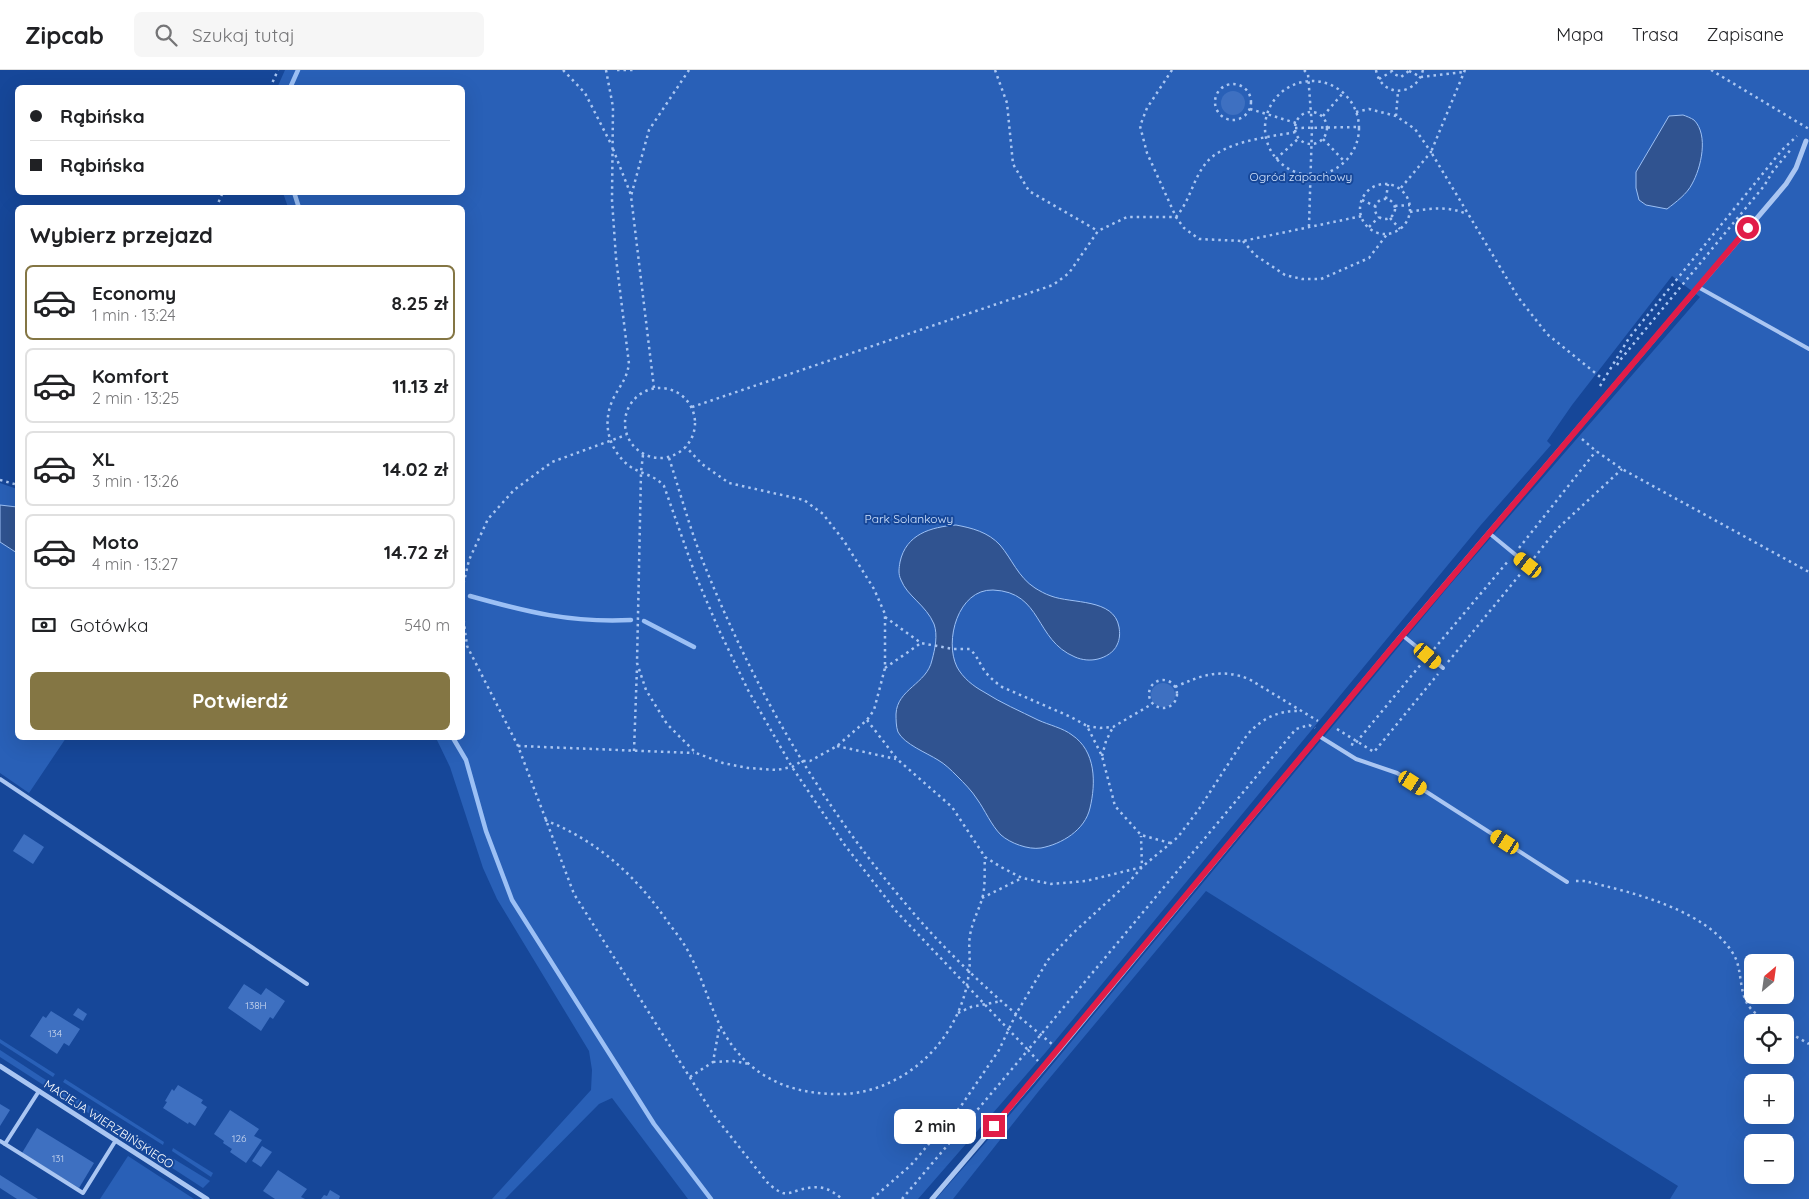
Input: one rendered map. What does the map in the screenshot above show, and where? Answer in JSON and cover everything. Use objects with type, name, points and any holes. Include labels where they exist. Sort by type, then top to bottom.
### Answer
[{"type":"street","points":[[932,1199],[1044,1067],[1402,635],[1786,184],[1796,168],[1806,141]]},
{"type":"street","name":"MACIEJA WIERZBIŃSKIEGO","points":[[0,1066],[207,1199]]},
{"type":"lane","points":[[1806,141],[1808,132]]},
{"type":"lane","points":[[1698,287],[1809,349]]},
{"type":"lane","points":[[1489,533],[1528,565]]},
{"type":"lane","points":[[1402,635],[1442,668]]},
{"type":"lane","points":[[1319,736],[1356,759],[1397,773],[1567,882]]},
{"type":"lane","points":[[0,779],[307,984]]},
{"type":"lane","points":[[5,1144],[39,1091]]},
{"type":"lane","points":[[0,1141],[83,1193],[116,1140]]},
{"type":"path","points":[[271,85],[278,70]]},
{"type":"path","points":[[563,70],[585,93],[612,146],[631,196],[654,388]]},
{"type":"path","points":[[606,70],[613,107],[612,200],[616,258],[629,364],[627,376],[609,409],[607,425],[610,441],[621,459],[630,467],[659,480],[664,486],[695,574],[748,690],[792,767],[844,844],[896,911],[1044,1067]]},
{"type":"path","points":[[617,70],[636,70]]},
{"type":"path","points":[[631,196],[649,130],[689,70]]},
{"type":"path","points":[[994,70],[1007,103],[1012,164],[1029,191],[1098,231]]},
{"type":"path","points":[[1172,70],[1147,108],[1140,126],[1147,153],[1176,217],[1184,228],[1200,238],[1242,240],[1362,216]]},
{"type":"path","points":[[1304,70],[1308,74],[1312,127],[1309,226]]},
{"type":"path","points":[[1376,70],[1379,79],[1384,85],[1398,91],[1412,87],[1421,77],[1423,70]]},
{"type":"path","points":[[1379,79],[1391,71],[1397,76],[1404,76],[1409,70],[1421,77],[1465,71]]},
{"type":"path","points":[[1711,70],[1808,132]]},
{"type":"path","points":[[1400,189],[1431,152],[1465,71]]},
{"type":"path","points":[[1308,82],[1327,84],[1343,93],[1356,112],[1358,126],[1357,139],[1345,162],[1329,172],[1310,175],[1297,173],[1276,159],[1266,137],[1267,115],[1271,105],[1287,89],[1297,84],[1308,82]]},
{"type":"path","points":[[1229,85],[1243,87],[1251,99],[1250,109],[1240,118],[1226,118],[1218,112],[1216,102],[1218,93],[1229,85]]},
{"type":"path","points":[[1396,116],[1398,91]]},
{"type":"path","points":[[1323,116],[1343,93]]},
{"type":"path","points":[[1250,109],[1296,123]]},
{"type":"path","points":[[1356,112],[1369,109],[1396,116],[1415,129],[1431,152],[1518,297],[1547,334],[1604,380]]},
{"type":"path","points":[[1310,111],[1317,112],[1323,116],[1328,127],[1323,139],[1318,143],[1311,144],[1299,138],[1295,128],[1301,115],[1310,111]]},
{"type":"path","points":[[1295,128],[1358,126]]},
{"type":"path","points":[[1176,217],[1183,208],[1206,163],[1225,148],[1266,137],[1296,132]]},
{"type":"path","points":[[1596,391],[1629,338],[1782,150],[1800,133]]},
{"type":"path","points":[[1616,367],[1621,358],[1764,186],[1773,171],[1801,137]]},
{"type":"path","points":[[1276,159],[1299,138]]},
{"type":"path","points":[[1323,139],[1345,162]]},
{"type":"path","points":[[1380,184],[1388,184],[1400,189],[1408,198],[1410,212],[1405,224],[1400,229],[1388,233],[1374,231],[1362,216],[1362,200],[1366,193],[1373,188],[1380,184]]},
{"type":"path","points":[[1386,199],[1388,184]]},
{"type":"path","points":[[1386,199],[1390,200],[1395,206],[1394,215],[1390,218],[1382,219],[1378,217],[1375,206],[1378,202],[1386,199]]},
{"type":"path","points":[[1362,200],[1375,206]]},
{"type":"path","points":[[1395,206],[1410,205]]},
{"type":"path","points":[[1410,212],[1433,208],[1456,209],[1469,215]]},
{"type":"path","points":[[692,407],[1053,285],[1069,274],[1098,231],[1127,217],[1176,217]]},
{"type":"path","points":[[1369,227],[1378,217]]},
{"type":"path","points":[[1390,218],[1400,229]]},
{"type":"path","points":[[1242,240],[1256,255],[1285,275],[1302,279],[1321,279],[1370,258],[1388,233]]},
{"type":"path","points":[[654,388],[669,388],[682,395],[692,407],[696,421],[694,435],[686,448],[669,458],[656,458],[644,455],[633,446],[626,435],[624,420],[629,405],[639,394],[654,388]]},
{"type":"path","points":[[1575,432],[1596,451],[1622,469],[1809,572]]},
{"type":"path","points":[[465,577],[469,560],[488,519],[514,490],[552,462],[626,435]]},
{"type":"path","points":[[518,746],[696,753],[723,763],[748,768],[777,770],[792,767],[802,761],[810,761],[837,746],[867,720],[874,710],[885,668],[885,617],[874,589],[844,541],[823,514],[804,500],[729,483],[702,464],[686,448]]},
{"type":"path","points":[[1344,740],[1354,745],[1515,554],[1596,451]]},
{"type":"path","points":[[634,751],[641,472],[644,455]]},
{"type":"path","points":[[669,458],[705,567],[730,624],[758,684],[802,761],[853,838],[905,903],[969,972],[1058,1050]]},
{"type":"path","points":[[902,1199],[1296,729],[1309,725],[1326,727],[1374,752],[1557,529],[1622,469]]},
{"type":"path","points":[[0,480],[15,484]]},
{"type":"path","points":[[885,617],[921,643],[970,649],[977,656],[983,669],[1002,687],[1071,717],[1087,726],[1113,727],[1152,704]]},
{"type":"path","points":[[465,626],[468,646],[518,746],[574,894],[713,1114],[767,1182],[774,1188],[781,1192],[789,1193],[810,1187],[821,1187],[833,1191],[842,1199]]},
{"type":"path","points":[[885,668],[921,643]]},
{"type":"path","points":[[637,663],[646,690],[667,724],[696,753]]},
{"type":"path","points":[[1175,687],[1208,674],[1220,672],[1239,675],[1301,710],[1326,727]]},
{"type":"path","points":[[1166,680],[1175,687],[1176,698],[1170,707],[1159,708],[1152,704],[1148,696],[1155,682],[1166,680]]},
{"type":"path","points":[[872,1199],[912,1165],[961,1106],[999,1050],[1016,1014],[1048,960],[1071,935],[1130,881],[1142,867],[1178,837],[1199,809],[1226,765],[1256,725],[1268,717],[1287,710],[1301,710]]},
{"type":"path","points":[[867,720],[897,759],[952,807],[985,857],[1022,878],[1051,884],[1086,881],[1142,867]]},
{"type":"path","points":[[1087,726],[1102,756],[1115,806],[1141,835],[1170,842]]},
{"type":"path","points":[[1102,756],[1106,741],[1113,727]]},
{"type":"path","points":[[837,746],[897,759]]},
{"type":"path","points":[[545,820],[563,827],[588,841],[610,857],[652,898],[689,952],[719,1028],[728,1041],[750,1064],[779,1083],[808,1093],[840,1094],[872,1090],[900,1078],[916,1068],[939,1044],[958,1013],[966,986],[969,972],[971,928],[982,898],[985,857]]},
{"type":"path","points":[[1141,835],[1142,867]]},
{"type":"path","points":[[982,898],[1022,878]]},
{"type":"path","points":[[1567,882],[1584,881],[1635,893],[1679,911],[1702,924],[1717,935],[1735,957],[1745,1000],[1753,1011],[1758,1014]]},
{"type":"path","points":[[958,1013],[971,1007],[1001,1001]]},
{"type":"path","points":[[713,1062],[719,1028]]},
{"type":"path","points":[[1794,1035],[1809,1044]]},
{"type":"path","points":[[690,1077],[713,1062],[733,1061],[750,1064]]},
{"type":"green space","name":"Park Solankowy","points":[[285,70],[1809,70],[1809,1199],[1670,1199],[1678,1186],[1206,891],[1038,1092],[953,1199],[936,1199],[1033,1088],[1448,587],[1700,297],[1672,276],[1572,405],[1547,441],[1551,445],[1480,526],[1046,1052],[918,1199],[688,1199],[612,1098],[599,1104],[505,1199],[492,1199],[591,1090],[592,1070],[589,1051],[497,899],[483,868],[450,767],[437,740],[465,740],[465,205],[287,205],[284,195],[465,195],[465,85],[278,85]]},
{"type":"green space","points":[[0,483],[15,488],[15,740],[65,740],[29,793],[0,773]]},
{"type":"green space","points":[[0,1039],[55,1074],[53,1077],[0,1043]]},
{"type":"green space","points":[[0,1050],[49,1082],[45,1086],[0,1057]]},
{"type":"green space","points":[[65,1079],[164,1142],[163,1145],[63,1082]]},
{"type":"green space","points":[[59,1087],[101,1113],[98,1119],[58,1094]]},
{"type":"green space","points":[[109,1118],[161,1151],[155,1157],[105,1124]]},
{"type":"green space","points":[[173,1148],[213,1173],[211,1177],[172,1151]]},
{"type":"green space","points":[[128,1156],[194,1199],[100,1199]]},
{"type":"green space","points":[[169,1156],[210,1181],[203,1188],[166,1164]]},
{"type":"shaded area","points":[[1683,115],[1694,120],[1699,126],[1701,134],[1701,161],[1695,177],[1681,198],[1667,209],[1646,205],[1639,200],[1636,188],[1636,172],[1669,116]]},
{"type":"shaded area","points":[[0,505],[15,507],[15,552],[0,542]]},
{"type":"shaded area","points":[[956,525],[980,531],[990,537],[1000,545],[1024,579],[1035,588],[1051,596],[1101,607],[1109,611],[1116,618],[1119,627],[1119,640],[1114,650],[1104,657],[1089,660],[1075,657],[1062,649],[1052,640],[1030,608],[1021,599],[1009,593],[993,590],[981,592],[971,598],[957,618],[953,631],[953,656],[959,671],[965,678],[990,696],[1068,733],[1080,742],[1090,759],[1093,788],[1087,816],[1072,835],[1049,846],[1031,848],[1014,843],[1001,835],[973,793],[960,779],[943,763],[905,740],[897,730],[896,714],[898,705],[901,698],[929,668],[936,637],[931,617],[901,580],[899,573],[900,562],[903,552],[908,545],[921,534],[929,530]]},
{"type":"building","points":[[1233,91],[1242,94],[1245,103],[1242,112],[1233,115],[1224,112],[1221,103],[1224,94]]},
{"type":"building","points":[[1163,683],[1171,687],[1175,695],[1171,703],[1163,707],[1155,703],[1151,695],[1155,687]]},
{"type":"building","points":[[24,834],[44,847],[33,864],[13,851]]},
{"type":"building","points":[[244,984],[261,995],[266,988],[285,1001],[273,1019],[270,1017],[261,1031],[228,1008]]},
{"type":"building","points":[[78,1008],[87,1014],[83,1021],[73,1015]]},
{"type":"building","points":[[51,1011],[80,1029],[69,1046],[64,1043],[57,1054],[30,1036],[43,1016],[46,1018]]},
{"type":"building","points":[[178,1085],[203,1100],[201,1103],[207,1107],[195,1126],[189,1122],[188,1124],[163,1108],[172,1089],[174,1091]]},
{"type":"building","points":[[0,1104],[10,1110],[0,1126]]},
{"type":"building","points":[[230,1110],[259,1129],[254,1136],[262,1140],[246,1163],[230,1152],[232,1149],[214,1134]]},
{"type":"building","points":[[37,1128],[94,1163],[79,1188],[22,1153]]},
{"type":"building","points":[[262,1146],[272,1152],[261,1167],[252,1161]]},
{"type":"building","points":[[278,1170],[307,1189],[301,1197],[305,1199],[275,1199],[263,1191]]},
{"type":"building","points":[[0,1175],[38,1199],[17,1199],[0,1188]]},
{"type":"building","points":[[330,1190],[340,1196],[339,1199],[321,1199],[324,1195],[327,1196]]},
{"type":"waterway","points":[[291,85],[298,70]]},
{"type":"waterway","points":[[295,195],[298,205]]},
{"type":"waterway","points":[[470,596],[511,607],[569,618],[631,620]]},
{"type":"waterway","points":[[644,621],[694,647]]},
{"type":"waterway","points":[[454,740],[466,760],[486,831],[512,900],[654,1124],[711,1199]]},
{"type":"route","points":[[994,1126],[1390,650],[1748,228]]},
{"type":"park label","name":"Ogród zapachowy","points":[[1301,176]]}]
